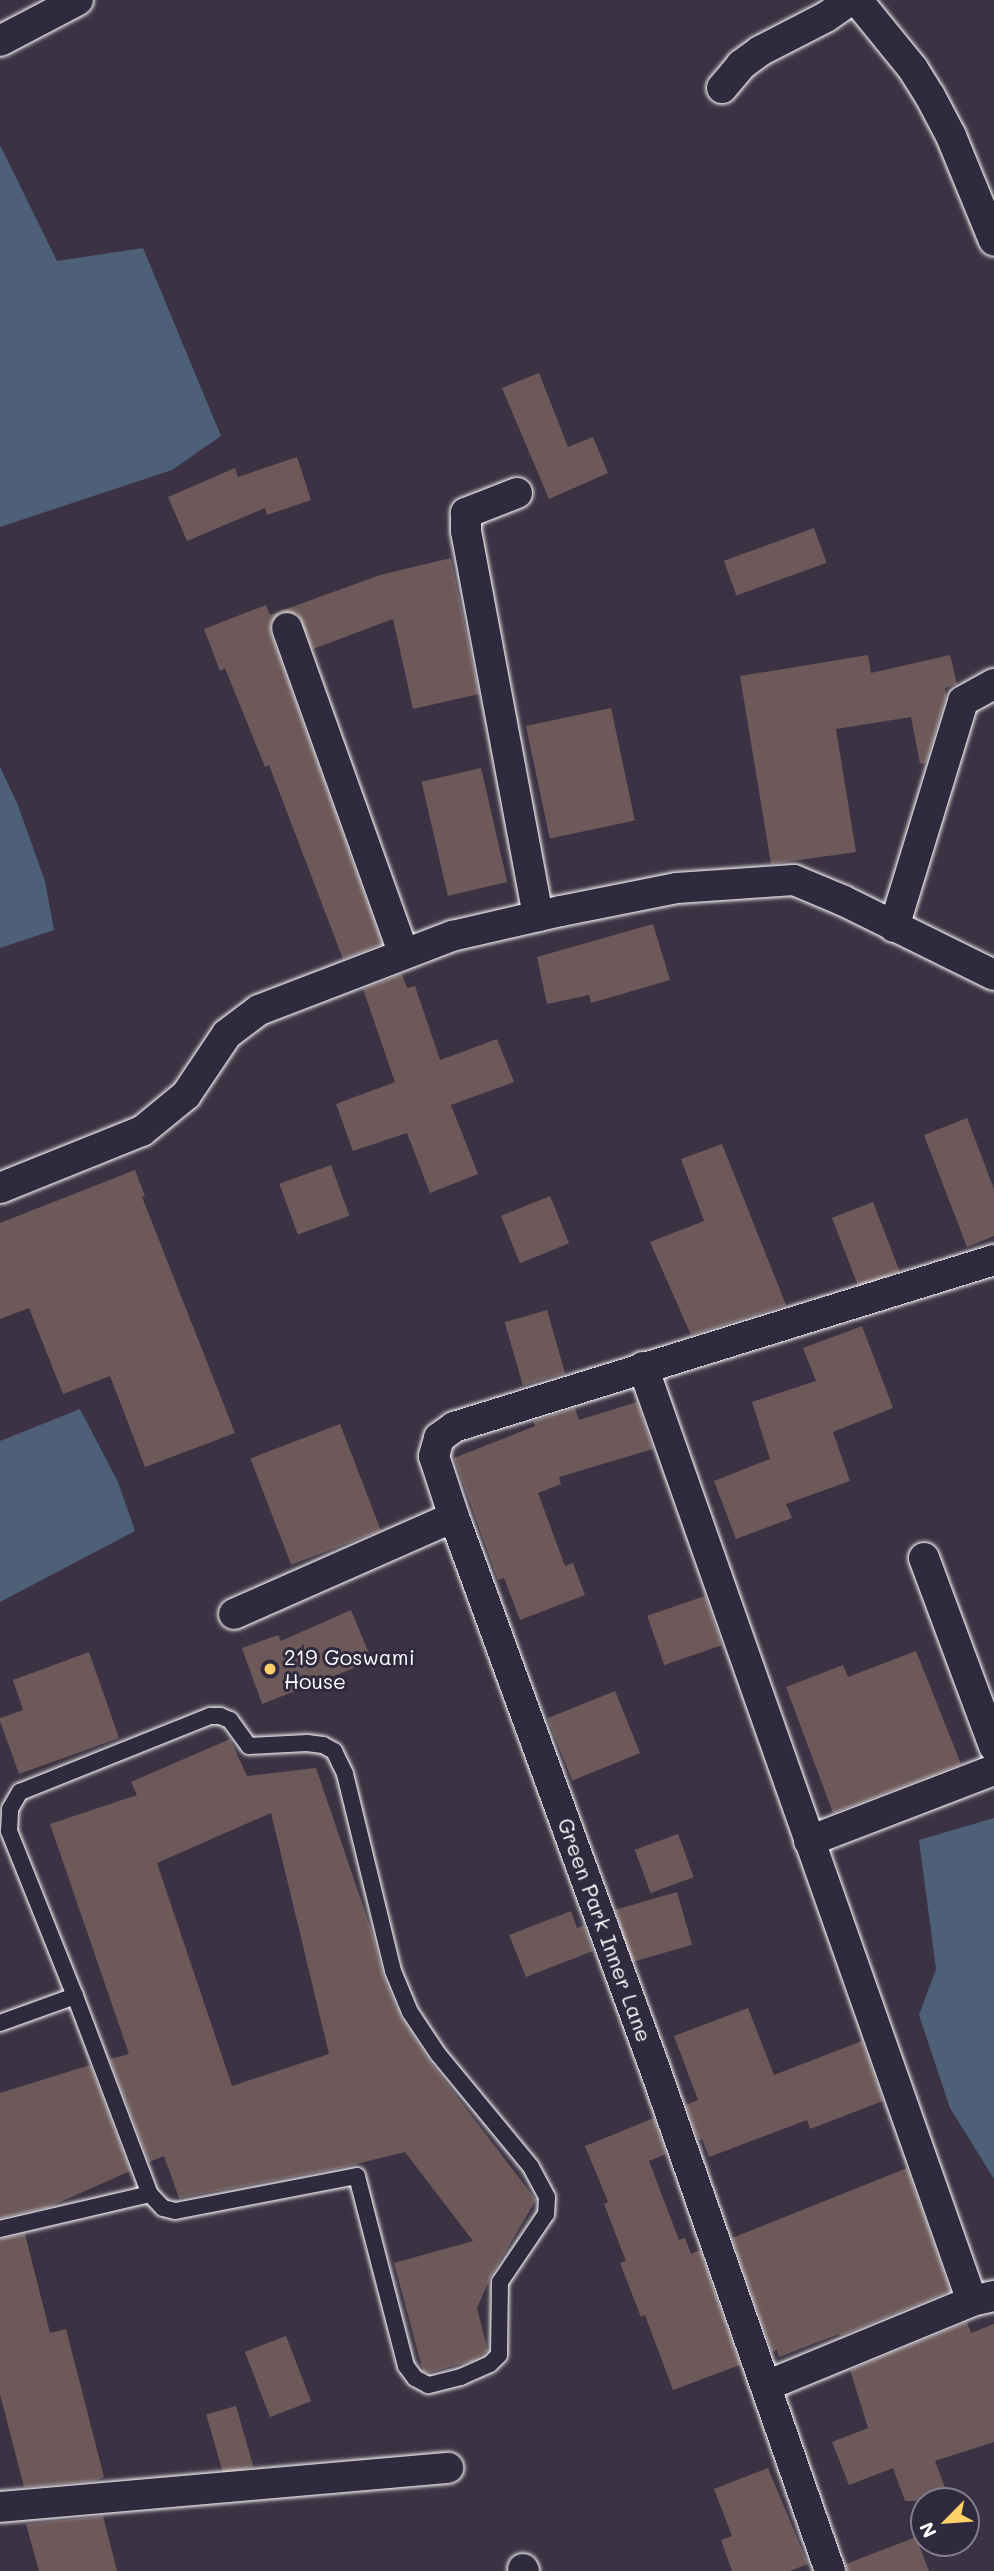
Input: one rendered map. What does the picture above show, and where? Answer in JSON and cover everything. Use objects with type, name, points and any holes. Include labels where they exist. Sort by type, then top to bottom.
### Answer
[{"type":"street","points":[[0,41],[78,0]]},
{"type":"street","points":[[722,88],[741,65],[760,51],[826,17],[850,0]]},
{"type":"street","points":[[857,0],[913,69],[930,96],[951,136],[994,241]]},
{"type":"street","points":[[517,493],[466,513],[466,531],[538,916]]},
{"type":"street","points":[[287,628],[404,954]]},
{"type":"street","points":[[894,927],[964,701],[994,684]]},
{"type":"street","points":[[0,1188],[142,1131],[186,1095],[227,1034],[259,1010],[452,936],[538,916],[677,888],[770,879],[794,880],[844,901],[994,975]]},
{"type":"street","name":"Green Park Inner Lane","points":[[830,2571],[650,2056],[434,1456],[439,1438],[454,1427],[994,1261]]},
{"type":"street","points":[[643,1367],[808,1841],[983,2299],[766,2386]]},
{"type":"street","points":[[234,1614],[454,1517]]},
{"type":"street","points":[[924,1558],[994,1746]]},
{"type":"street","points":[[808,1841],[994,1770]]},
{"type":"street","points":[[0,2507],[447,2469]]},
{"type":"lane","points":[[210,1716],[220,1716],[230,1720],[249,1746],[307,1743],[323,1745],[334,1751],[345,1774],[393,1971],[410,2012],[438,2054],[531,2167],[547,2197],[546,2214],[513,2259],[500,2282],[499,2354],[490,2364],[461,2377],[428,2385],[415,2378],[406,2366],[357,2176],[174,2211],[163,2208],[150,2194],[9,1831],[10,1809],[20,1792],[210,1716]]},
{"type":"lane","points":[[0,2023],[75,1996]]},
{"type":"lane","points":[[0,2229],[150,2194]]},
{"type":"water","points":[[0,145],[57,261],[143,248],[221,436],[172,470],[0,527]]},
{"type":"water","points":[[0,767],[17,803],[45,881],[54,930],[0,948]]},
{"type":"water","points":[[80,1409],[118,1482],[135,1531],[0,1602],[0,1441]]},
{"type":"water","points":[[994,1818],[994,2179],[950,2108],[919,2015],[936,1969],[919,1840]]},
{"type":"building","points":[[539,373],[568,447],[593,437],[608,473],[549,499],[502,388]]},
{"type":"building","points":[[297,457],[311,500],[267,515],[265,508],[187,541],[168,497],[235,468],[238,477]]},
{"type":"building","points":[[814,528],[827,563],[736,596],[724,561]]},
{"type":"building","points":[[451,558],[479,694],[413,709],[393,619],[313,649],[298,614],[280,612],[270,624],[271,634],[382,944],[343,959],[269,765],[265,767],[225,668],[220,671],[204,629],[266,605],[270,615],[380,575]]},
{"type":"building","points":[[868,655],[871,673],[950,655],[957,684],[945,688],[946,696],[926,763],[920,764],[911,717],[836,729],[856,852],[771,864],[740,676]]},
{"type":"building","points":[[611,708],[635,820],[550,839],[526,726]]},
{"type":"building","points":[[481,768],[507,882],[448,896],[422,782]]},
{"type":"building","points":[[653,924],[670,980],[591,1003],[589,995],[547,1004],[537,957]]},
{"type":"building","points":[[402,974],[407,988],[415,986],[440,1060],[497,1039],[514,1082],[451,1105],[478,1174],[430,1193],[407,1133],[353,1151],[336,1104],[395,1082],[363,989]]},
{"type":"building","points":[[967,1118],[994,1189],[994,1236],[967,1247],[924,1135]]},
{"type":"building","points":[[722,1144],[786,1305],[691,1335],[650,1242],[704,1221],[681,1159]]},
{"type":"building","points":[[331,1165],[349,1216],[298,1235],[279,1184]]},
{"type":"building","points":[[135,1170],[145,1196],[142,1197],[235,1433],[145,1467],[110,1376],[63,1394],[29,1308],[0,1319],[0,1223]]},
{"type":"building","points":[[550,1196],[569,1243],[520,1263],[501,1216]]},
{"type":"building","points":[[873,1202],[900,1271],[858,1287],[832,1218]]},
{"type":"building","points":[[547,1310],[565,1373],[523,1386],[505,1322]]},
{"type":"building","points":[[862,1326],[893,1408],[833,1432],[850,1481],[786,1504],[792,1518],[736,1539],[714,1481],[770,1459],[752,1402],[816,1381],[803,1348]]},
{"type":"building","points":[[637,1402],[653,1449],[559,1477],[561,1484],[538,1493],[565,1566],[573,1563],[585,1595],[520,1620],[504,1578],[498,1580],[454,1458],[535,1426],[533,1421],[575,1408],[579,1420]]},
{"type":"building","points":[[340,1424],[381,1530],[291,1565],[250,1458]]},
{"type":"building","points":[[705,1596],[722,1645],[664,1665],[647,1616]]},
{"type":"building","points":[[351,1610],[372,1661],[262,1704],[242,1648],[278,1635],[281,1641]]},
{"type":"building","points":[[916,1651],[961,1764],[833,1813],[786,1687],[843,1665],[848,1677]]},
{"type":"building","points":[[89,1652],[119,1738],[19,1774],[0,1721],[0,1718],[23,1710],[13,1680]]},
{"type":"building","points":[[615,1691],[640,1753],[572,1780],[547,1718]]},
{"type":"building","points":[[230,1739],[247,1776],[316,1768],[373,1935],[383,1975],[400,2016],[429,2060],[536,2200],[491,2276],[477,2308],[488,2351],[472,2361],[427,2373],[423,2371],[394,2263],[473,2241],[405,2152],[340,2168],[179,2198],[164,2156],[149,2162],[110,2059],[129,2054],[50,1824],[137,1795],[131,1782]],"holes":[[[271,1813],[329,2054],[232,2086],[157,1863]]]},
{"type":"building","points":[[678,1834],[694,1877],[651,1893],[635,1850]]},
{"type":"building","points":[[677,1892],[692,1945],[631,1963],[615,1910]]},
{"type":"building","points":[[571,1911],[577,1928],[584,1925],[593,1951],[526,1977],[509,1935]]},
{"type":"building","points":[[748,2008],[774,2075],[862,2041],[883,2101],[810,2129],[807,2120],[709,2157],[702,2139],[699,2141],[686,2105],[698,2100],[674,2036]]},
{"type":"building","points":[[90,2065],[130,2171],[49,2207],[0,2218],[0,2093]]},
{"type":"building","points":[[654,2118],[666,2154],[649,2161],[679,2240],[685,2238],[691,2254],[700,2250],[740,2365],[673,2390],[645,2315],[641,2317],[620,2263],[626,2261],[604,2204],[608,2202],[585,2146]]},
{"type":"building","points":[[907,2168],[950,2291],[840,2336],[839,2334],[779,2357],[777,2350],[772,2352],[732,2238]]},
{"type":"building","points":[[25,2234],[50,2333],[66,2329],[104,2477],[94,2481],[24,2487],[0,2394],[0,2239]]},
{"type":"building","points":[[967,2322],[971,2333],[994,2324],[994,2442],[935,2461],[945,2487],[910,2487],[910,2501],[905,2501],[893,2468],[849,2485],[832,2442],[868,2428],[850,2370]]},
{"type":"building","points":[[286,2336],[311,2401],[270,2417],[245,2352]]},
{"type":"building","points":[[236,2406],[253,2467],[224,2475],[206,2415]]},
{"type":"building","points":[[768,2468],[808,2564],[790,2571],[732,2571],[721,2540],[732,2536],[714,2489]]},
{"type":"building","points":[[103,2516],[117,2571],[39,2571],[26,2524]]},
{"type":"building","points":[[910,2539],[910,2557],[924,2557],[929,2571],[847,2571],[846,2564]]},
{"type":"place","name":"219 Goswami House","points":[[270,1669]]}]
